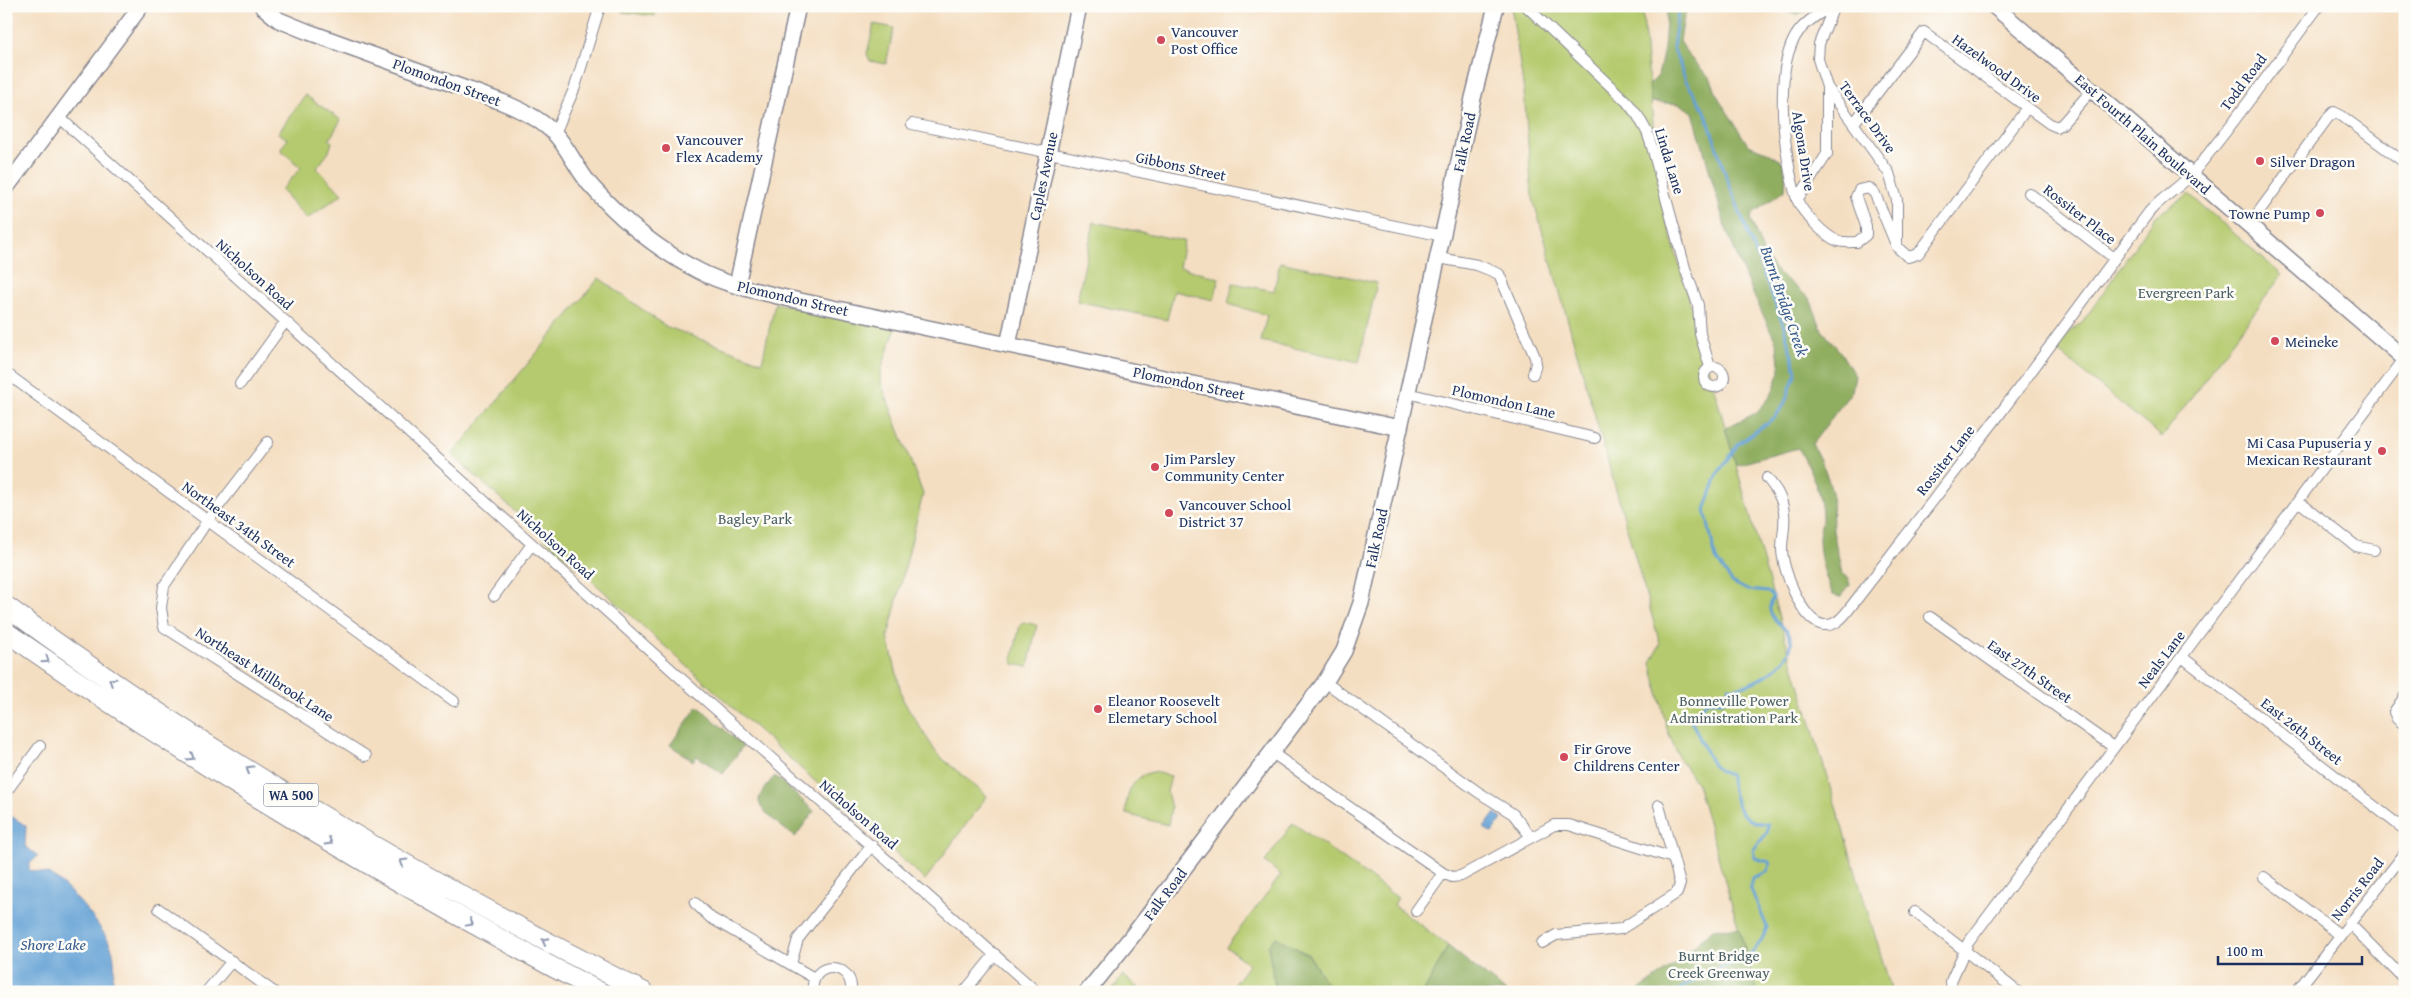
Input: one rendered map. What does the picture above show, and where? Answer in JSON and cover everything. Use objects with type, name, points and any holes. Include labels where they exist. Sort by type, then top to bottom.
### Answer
[{"type":"highway","name":"WA 500","points":[[6,606],[95,669],[322,815],[442,885],[644,992]]},
{"type":"highway","name":"WA 500","points":[[6,632],[143,725],[294,821],[426,898],[600,992]]},
{"type":"street","points":[[6,188],[141,6]]},
{"type":"street","name":"Plomondon Street","points":[[262,6],[279,20],[306,31],[502,102],[532,115],[555,133],[593,188],[641,233],[700,271],[737,285],[786,298],[1400,428]]},
{"type":"street","points":[[555,133],[575,87],[600,6]]},
{"type":"street","points":[[737,285],[798,6]]},
{"type":"street","name":"Caples Avenue","points":[[1008,345],[1079,6]]},
{"type":"street","name":"Falk Road","points":[[1087,992],[1137,930],[1325,682],[1344,651],[1358,617],[1407,393],[1440,258],[1443,236],[1473,98],[1496,6]]},
{"type":"street","name":"Linda Lane","points":[[1526,6],[1627,102],[1647,132],[1698,305],[1700,334],[1710,367]]},
{"type":"street","name":"Terrace Drive","points":[[1833,6],[1818,44],[1818,59],[1827,87],[1889,173],[1897,200],[1896,247]]},
{"type":"street","name":"Algona Drive","points":[[1833,6],[1812,18],[1798,32],[1787,59],[1781,98],[1782,114],[1799,195],[1805,215],[1836,241],[1857,242],[1866,235],[1866,226],[1856,197],[1859,190],[1869,188],[1875,194],[1896,247]]},
{"type":"street","name":"Todd Road","points":[[2190,175],[2319,6]]},
{"type":"street","name":"East Fourth Plain Boulevard","points":[[1996,7],[2404,359]]},
{"type":"street","name":"Hazelwood Drive","points":[[1854,123],[1924,32],[2025,108],[2050,124],[2057,126],[2062,124],[2092,90]]},
{"type":"street","points":[[1799,195],[1827,154],[1827,87]]},
{"type":"street","points":[[1896,247],[1908,257],[1918,254],[2025,108]]},
{"type":"street","points":[[2249,225],[2334,112],[2405,163]]},
{"type":"street","name":"Nicholson Road","points":[[58,117],[532,544],[1037,992]]},
{"type":"street","name":"Gibbons Street","points":[[912,124],[1443,236]]},
{"type":"street","name":"Rossiter Lane","points":[[1766,478],[1777,490],[1784,507],[1785,524],[1782,549],[1786,574],[1799,603],[1815,622],[1824,626],[1836,623],[1846,613],[1996,419],[2114,258],[2157,203],[2180,187],[2190,175]]},
{"type":"street","name":"Rossiter Place","points":[[2029,193],[2114,258]]},
{"type":"street","points":[[1440,258],[1477,265],[1499,274],[1535,357],[1536,364],[1532,374]]},
{"type":"street","points":[[240,384],[285,322]]},
{"type":"street","name":"Neals Lane","points":[[1951,987],[1968,944],[2404,359]]},
{"type":"street","name":"Northeast 34th Street","points":[[6,373],[454,701]]},
{"type":"street","name":"Plomondon Lane","points":[[1407,393],[1595,438]]},
{"type":"street","points":[[208,520],[268,442]]},
{"type":"street","points":[[2298,501],[2356,546],[2374,550]]},
{"type":"street","name":"Northeast Millbrook Lane","points":[[208,520],[164,586],[161,608],[164,627],[366,756]]},
{"type":"street","points":[[494,596],[532,544]]},
{"type":"street","name":"East 27th Street","points":[[1930,617],[2114,747]]},
{"type":"street","name":"East 26th Street","points":[[2182,657],[2405,830]]},
{"type":"street","points":[[1325,682],[1478,792],[1513,814],[1531,837]]},
{"type":"street","points":[[2405,696],[2394,712],[2397,720],[2405,725]]},
{"type":"street","points":[[6,792],[40,746]]},
{"type":"street","points":[[1271,752],[1443,874],[1452,878],[1461,876],[1554,825],[1569,825],[1673,858]]},
{"type":"street","points":[[1542,943],[1556,935],[1621,929],[1674,896],[1680,884],[1659,805]]},
{"type":"street","points":[[791,964],[798,939],[872,845]]},
{"type":"street","name":"Norris Road","points":[[2296,992],[2405,853]]},
{"type":"street","points":[[1416,911],[1443,874]]},
{"type":"street","points":[[2264,877],[2340,935]]},
{"type":"street","points":[[695,903],[711,918],[814,978]]},
{"type":"street","points":[[159,909],[274,992]]},
{"type":"street","points":[[1915,912],[2018,992]]},
{"type":"street","points":[[2350,923],[2405,980]]},
{"type":"street","points":[[964,992],[995,954]]},
{"type":"street","points":[[206,992],[232,961]]},
{"type":"street","points":[[812,992],[814,978],[820,971],[828,968],[835,968],[848,976],[851,983],[851,992]]},
{"type":"green space","points":[[623,6],[656,6],[655,16],[622,12]]},
{"type":"green space","name":"Bonneville Power Administration Park","points":[[1511,6],[1642,6],[1660,197],[1782,628],[1892,992],[1757,992],[1697,784],[1679,758],[1667,729],[1651,663],[1660,644],[1532,195],[1524,91]]},
{"type":"green space","points":[[1667,6],[1689,6],[1684,17],[1680,40],[1687,54],[1711,79],[1718,97],[1748,145],[1767,152],[1783,162],[1786,176],[1785,190],[1753,213],[1751,220],[1764,255],[1775,270],[1810,299],[1822,330],[1841,353],[1855,376],[1852,391],[1812,444],[1825,470],[1832,491],[1833,531],[1842,574],[1848,578],[1850,585],[1841,597],[1833,595],[1827,581],[1819,545],[1822,513],[1818,493],[1812,474],[1798,448],[1736,465],[1725,428],[1756,413],[1771,396],[1780,372],[1777,344],[1746,279],[1725,226],[1693,112],[1679,104],[1651,102],[1649,85],[1658,76],[1664,49]]},
{"type":"green space","points":[[1771,6],[1818,6],[1797,15]]},
{"type":"green space","points":[[874,24],[894,28],[886,64],[870,61],[867,54]]},
{"type":"green space","points":[[305,95],[341,120],[329,140],[332,142],[329,152],[317,168],[342,194],[307,219],[281,190],[301,168],[280,149],[288,139],[278,133]]},
{"type":"green space","name":"Evergreen Park","points":[[2189,194],[2282,275],[2162,437],[2056,350],[2070,331],[2082,323],[2156,216]]},
{"type":"green space","points":[[1094,222],[1184,241],[1179,267],[1219,278],[1214,300],[1174,291],[1167,320],[1077,301]]},
{"type":"green space","points":[[1280,262],[1377,283],[1359,362],[1261,341],[1267,315],[1228,304],[1233,283],[1274,291]]},
{"type":"green space","name":"Bagley Park","points":[[599,278],[665,326],[762,362],[775,303],[896,327],[881,370],[881,383],[923,494],[888,637],[903,700],[937,754],[987,796],[925,880],[452,455]]},
{"type":"green space","points":[[1023,622],[1037,625],[1028,667],[1014,664],[1012,660],[1020,625]]},
{"type":"green space","points":[[698,706],[743,746],[723,774],[697,756],[693,761],[670,745]]},
{"type":"green space","points":[[1153,772],[1171,776],[1167,792],[1171,808],[1168,825],[1126,814],[1127,800],[1135,782],[1140,777]]},
{"type":"green space","points":[[775,776],[814,811],[795,837],[774,820],[760,804],[761,794]]},
{"type":"green space","points":[[1293,823],[1398,898],[1394,905],[1448,946],[1424,992],[1332,992],[1309,955],[1268,946],[1276,992],[1228,992],[1249,964],[1226,947],[1281,875],[1265,862]]},
{"type":"green space","name":"Burnt Bridge Creek Greenway","points":[[1739,928],[1757,992],[1636,992],[1674,965],[1713,929]]},
{"type":"green space","points":[[1276,937],[1309,955],[1332,992],[1276,992],[1268,946]]},
{"type":"green space","points":[[1448,946],[1506,992],[1424,992]]},
{"type":"green space","points":[[1123,975],[1142,992],[1111,992]]},
{"type":"water","points":[[1495,813],[1502,819],[1492,833],[1484,828]]},
{"type":"water","name":"Shore Lake","points":[[11,816],[26,826],[25,846],[38,856],[29,864],[29,870],[48,874],[65,887],[86,909],[110,944],[114,958],[114,973],[110,992],[6,992],[6,819]]},
{"type":"waterway","name":"Burnt Bridge Creek","points":[[1676,992],[1702,976],[1750,954],[1757,947],[1767,927],[1750,887],[1752,878],[1767,872],[1770,865],[1769,862],[1755,858],[1753,850],[1767,833],[1768,824],[1750,820],[1739,809],[1730,775],[1719,771],[1710,760],[1690,718],[1707,702],[1723,701],[1729,687],[1748,684],[1769,673],[1786,657],[1790,648],[1791,640],[1789,634],[1776,621],[1770,611],[1773,597],[1768,592],[1747,590],[1732,582],[1716,559],[1705,510],[1718,473],[1738,444],[1774,418],[1784,405],[1796,372],[1784,327],[1725,173],[1705,111],[1686,81],[1673,47],[1679,6]]},
{"type":"place","name":"Vancouver Post Office","points":[[1161,40]]},
{"type":"place","name":"Vancouver Flex Academy","points":[[666,148]]},
{"type":"place","name":"Silver Dragon","points":[[2260,161]]},
{"type":"place","name":"Towne Pump","points":[[2320,213]]},
{"type":"place","name":"Meineke","points":[[2275,341]]},
{"type":"place","name":"Mi Casa Pupuseria y Mexican Restaurant","points":[[2382,451]]},
{"type":"place","name":"Jim Parsley Community Center","points":[[1155,467]]},
{"type":"place","name":"Vancouver School District 37","points":[[1169,513]]},
{"type":"place","name":"Eleanor Roosevelt Elemetary School","points":[[1098,709]]},
{"type":"place","name":"Fir Grove Childrens Center","points":[[1564,757]]}]
